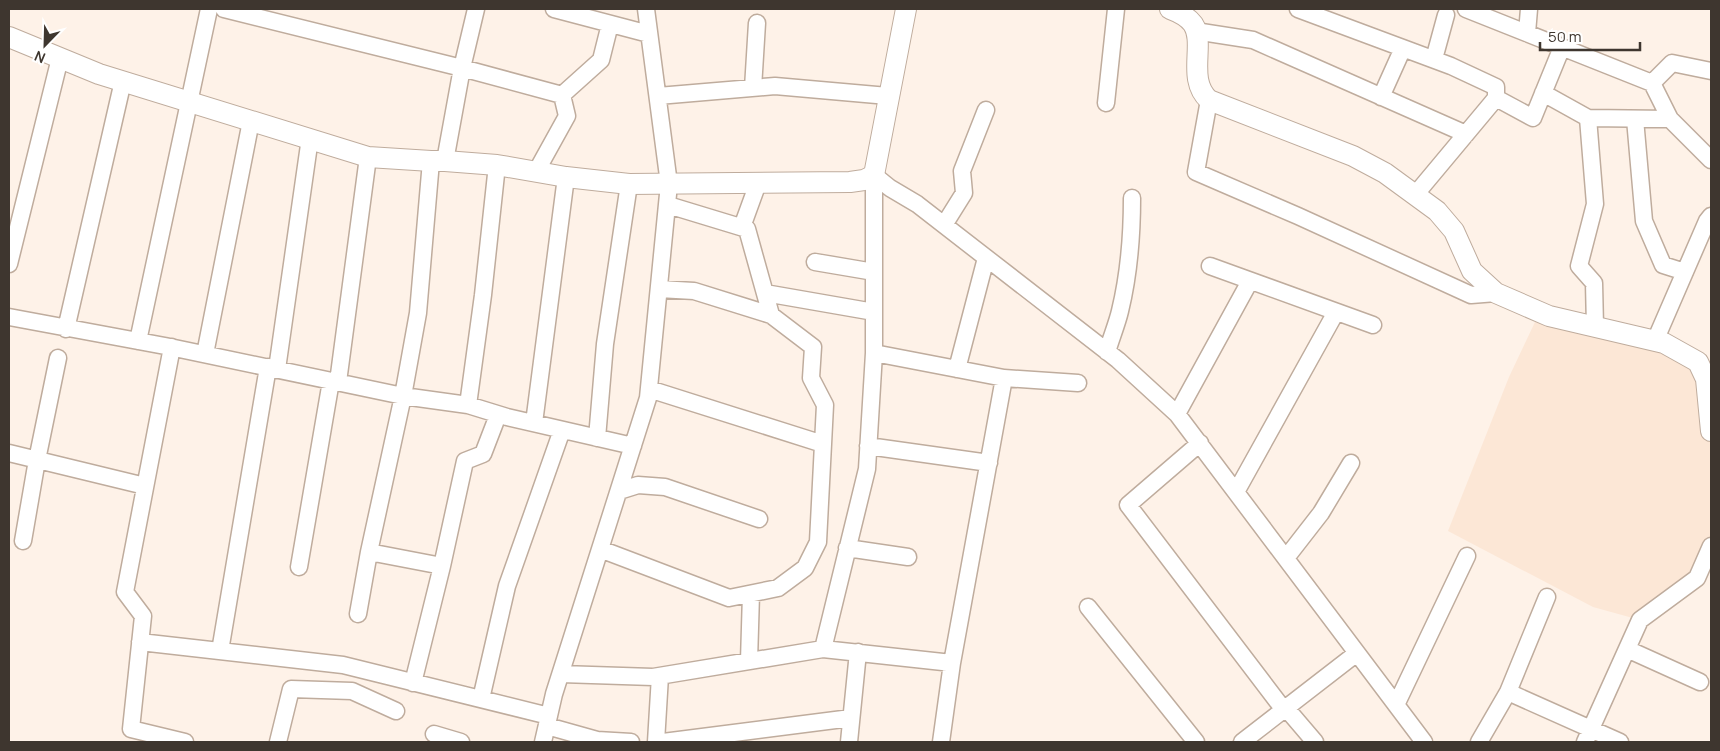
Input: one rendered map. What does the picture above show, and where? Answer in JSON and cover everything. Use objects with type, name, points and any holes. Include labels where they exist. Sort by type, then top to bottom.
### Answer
[{"type":"street","points":[[138,341],[209,9]]},
{"type":"street","points":[[224,9],[462,68],[562,95]]},
{"type":"street","points":[[358,614],[369,552],[403,396],[418,313],[438,161],[476,9]]},
{"type":"street","points":[[543,742],[561,674],[648,398],[669,184],[646,9]]},
{"type":"street","points":[[823,649],[867,469],[874,353],[874,175],[906,9]]},
{"type":"street","points":[[1106,104],[1116,9]]},
{"type":"street","points":[[1170,9],[1194,21],[1253,40],[1466,134]]},
{"type":"street","points":[[1298,9],[1434,59],[1496,87],[1496,98],[1415,196]]},
{"type":"street","points":[[1466,9],[1652,83],[1670,119],[1711,160]]},
{"type":"street","points":[[1527,33],[1529,9]]},
{"type":"street","points":[[563,10],[649,34]]},
{"type":"street","points":[[1434,59],[1446,15]]},
{"type":"street","points":[[1194,21],[1197,35],[1197,74],[1202,94],[1209,100],[1353,156],[1385,173],[1437,211],[1454,231],[1472,272],[1496,293],[1549,316],[1664,343],[1698,362],[1708,374],[1706,379],[1711,431]]},
{"type":"street","points":[[753,88],[756,23]]},
{"type":"street","points":[[562,95],[601,60],[610,24]]},
{"type":"street","points":[[9,37],[99,74],[368,157],[497,165],[566,177],[629,184],[850,182],[864,180],[874,175]]},
{"type":"street","points":[[1496,98],[1533,118],[1562,47]]},
{"type":"street","points":[[1381,97],[1403,48]]},
{"type":"street","points":[[9,264],[60,58]]},
{"type":"street","points":[[1652,83],[1672,63],[1711,71]]},
{"type":"street","points":[[66,328],[123,81]]},
{"type":"street","points":[[658,96],[775,86],[888,96]]},
{"type":"street","points":[[1543,93],[1588,118],[1670,119]]},
{"type":"street","points":[[536,172],[567,116],[562,95]]},
{"type":"street","points":[[1209,100],[1196,172],[1307,220],[1471,295],[1496,293]]},
{"type":"street","points":[[944,225],[964,193],[962,171],[986,110]]},
{"type":"street","points":[[1588,118],[1595,204],[1579,266],[1594,283],[1595,327]]},
{"type":"street","points":[[1635,118],[1644,221],[1663,265],[1685,272]]},
{"type":"street","points":[[205,354],[251,121]]},
{"type":"street","points":[[220,651],[272,368],[310,138]]},
{"type":"street","points":[[299,567],[334,381],[368,157]]},
{"type":"street","points":[[468,405],[483,295],[497,165]]},
{"type":"street","points":[[874,175],[890,188],[917,204],[1107,352],[1178,414],[1424,742]]},
{"type":"street","points":[[534,424],[566,177]]},
{"type":"street","points":[[742,227],[758,183]]},
{"type":"street","points":[[597,438],[605,344],[629,184]]},
{"type":"street","points":[[1107,352],[1120,311],[1126,276],[1132,236],[1132,198]]},
{"type":"street","points":[[668,206],[747,228],[771,315]]},
{"type":"street","points":[[1655,341],[1710,220]]},
{"type":"street","points":[[957,369],[986,258]]},
{"type":"street","points":[[815,262],[874,272]]},
{"type":"street","points":[[1210,266],[1373,325]]},
{"type":"street","points":[[1178,414],[1250,281]]},
{"type":"street","points":[[600,550],[729,598],[778,588],[804,568],[818,542],[825,405],[811,378],[813,347],[771,315],[694,291],[659,289]]},
{"type":"street","points":[[765,293],[874,312]]},
{"type":"street","points":[[1236,492],[1336,312]]},
{"type":"street","points":[[9,317],[172,347],[403,396],[468,405],[534,424],[633,446]]},
{"type":"street","points":[[172,347],[125,592],[143,616],[131,729],[185,742]]},
{"type":"street","points":[[874,353],[1004,378],[1078,383]]},
{"type":"street","points":[[23,541],[58,358]]},
{"type":"street","points":[[941,742],[952,663],[1004,378]]},
{"type":"street","points":[[649,389],[823,444]]},
{"type":"street","points":[[413,683],[442,566],[465,461],[483,454],[498,414]]},
{"type":"street","points":[[481,699],[507,586],[562,430]]},
{"type":"street","points":[[1200,443],[1128,505],[1285,709],[1315,742]]},
{"type":"street","points":[[868,446],[988,463]]},
{"type":"street","points":[[9,454],[145,486]]},
{"type":"street","points":[[1286,558],[1321,512],[1351,463]]},
{"type":"street","points":[[619,491],[638,485],[666,487],[759,520]]},
{"type":"street","points":[[1588,736],[1640,620],[1697,578],[1711,546]]},
{"type":"street","points":[[848,548],[908,558]]},
{"type":"street","points":[[369,552],[442,566]]},
{"type":"street","points":[[1396,705],[1467,556]]},
{"type":"street","points":[[749,661],[751,594]]},
{"type":"street","points":[[1479,742],[1508,692],[1547,597]]},
{"type":"street","points":[[1088,607],[1196,742]]},
{"type":"street","points":[[140,642],[343,665],[481,699],[548,721],[597,740],[631,742]]},
{"type":"street","points":[[561,674],[653,677],[823,649],[952,663]]},
{"type":"street","points":[[1628,649],[1700,682]]},
{"type":"street","points":[[849,742],[858,652]]},
{"type":"street","points":[[1242,742],[1357,653]]},
{"type":"street","points":[[656,742],[660,676]]},
{"type":"street","points":[[278,742],[291,689],[352,691],[396,711]]},
{"type":"street","points":[[1508,692],[1588,736],[1620,742]]},
{"type":"street","points":[[663,742],[851,718]]},
{"type":"street","points":[[434,734],[461,742]]},
{"type":"shaded area","points":[[1535,322],[1645,338],[1698,362],[1711,431],[1711,543],[1697,578],[1640,620],[1593,607],[1448,531],[1509,377]]}]
